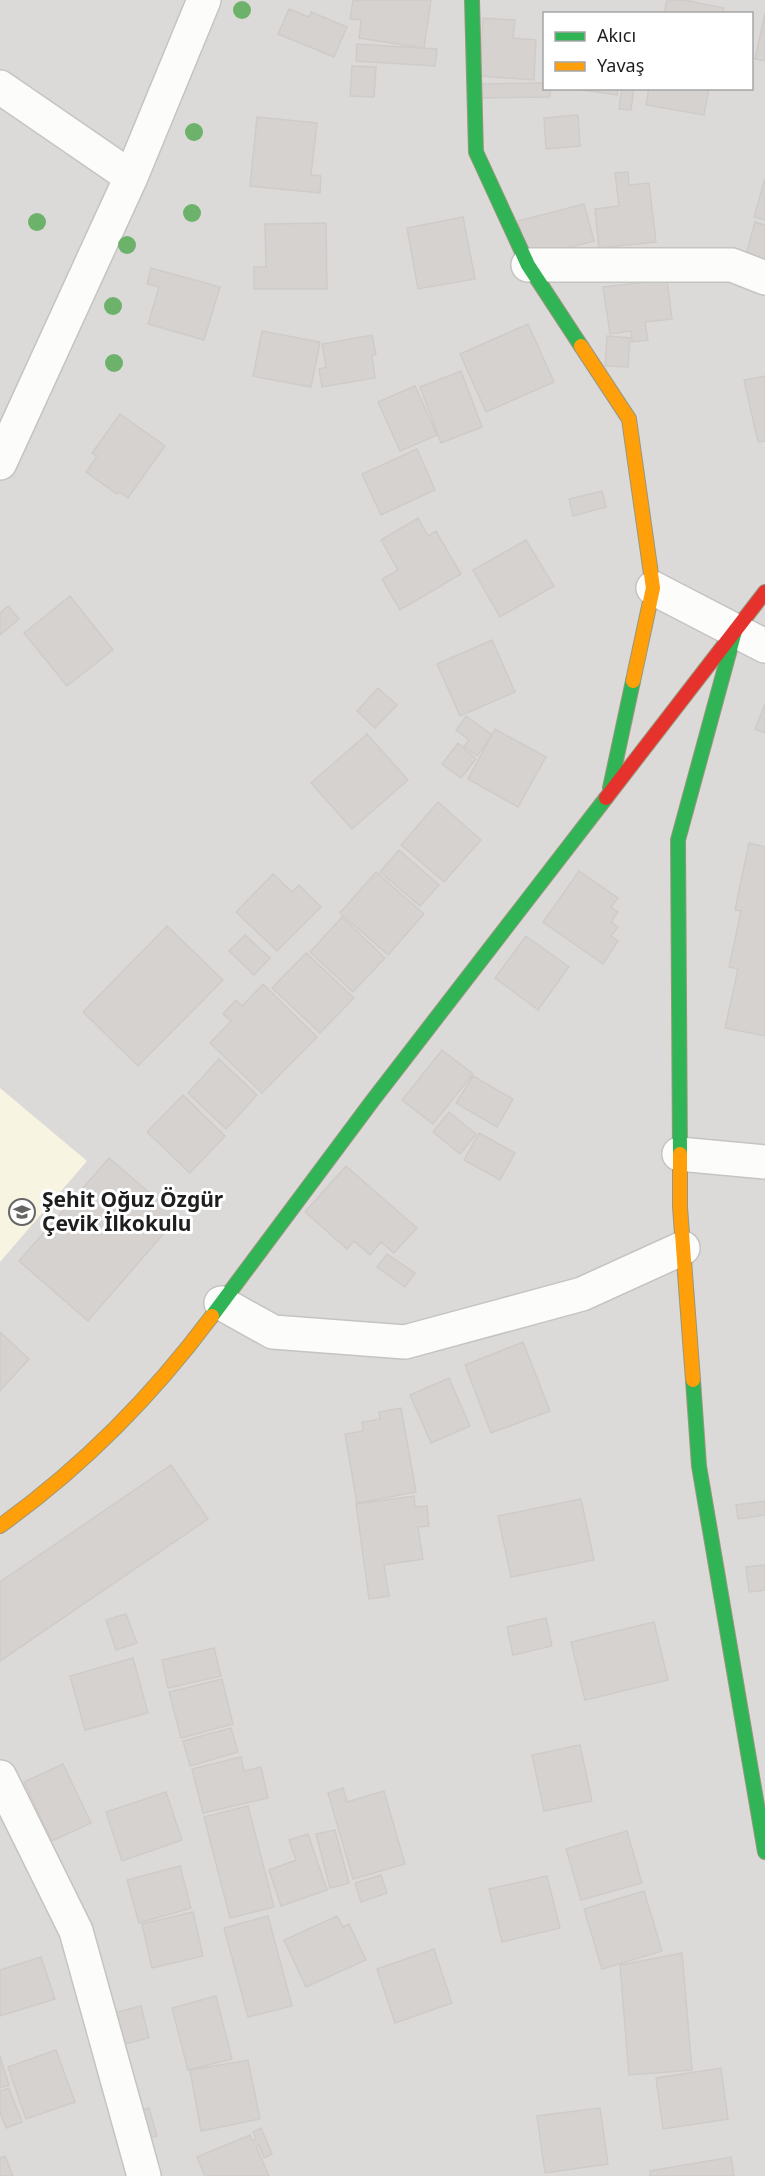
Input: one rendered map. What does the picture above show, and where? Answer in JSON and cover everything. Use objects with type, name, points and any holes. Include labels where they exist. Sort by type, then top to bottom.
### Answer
[{"type":"street","points":[[0,463],[131,177],[204,0]]},
{"type":"street","points":[[472,0],[476,152],[528,265],[629,419],[653,588],[608,795]]},
{"type":"street","points":[[0,87],[131,177]]},
{"type":"street","points":[[528,265],[732,265],[765,278]]},
{"type":"street","points":[[653,588],[765,646]]},
{"type":"street","points":[[0,1526],[50,1490],[174,1367],[373,1100],[765,592]]},
{"type":"street","points":[[735,631],[678,840],[679,1154],[683,1248],[699,1466],[765,1852]]},
{"type":"street","points":[[679,1154],[765,1162]]},
{"type":"street","points":[[221,1303],[273,1332],[405,1342],[582,1294],[683,1248]]},
{"type":"street","points":[[0,1777],[76,1931],[144,2176]]},
{"type":"shaded area","points":[[0,0],[765,0],[765,2176],[0,2176]]},
{"type":"shaded area","name":"Şehit Oğuz Özgür Çevik İlkokulu","points":[[0,1088],[87,1161],[0,1262]]},
{"type":"building","points":[[431,0],[424,48],[359,38],[361,20],[350,19],[353,1]]},
{"type":"building","points":[[667,0],[684,0],[724,8],[723,12],[664,12]]},
{"type":"building","points":[[289,9],[309,17],[311,12],[347,27],[334,57],[278,34]]},
{"type":"building","points":[[765,13],[765,61],[755,59]]},
{"type":"building","points":[[483,18],[515,20],[513,38],[536,40],[534,80],[480,76]]},
{"type":"building","points":[[357,44],[437,49],[435,66],[356,61]]},
{"type":"building","points":[[352,66],[376,67],[374,97],[350,96]]},
{"type":"building","points":[[543,83],[543,90],[550,90],[550,97],[481,98],[481,84]]},
{"type":"building","points":[[582,90],[618,90],[617,95]]},
{"type":"building","points":[[622,90],[634,90],[631,110],[619,109]]},
{"type":"building","points":[[649,90],[709,90],[704,115],[646,105]]},
{"type":"building","points":[[578,115],[580,146],[546,149],[544,118]]},
{"type":"building","points":[[257,117],[317,123],[311,175],[321,176],[320,193],[250,186]]},
{"type":"building","points":[[628,172],[629,185],[649,183],[656,242],[599,248],[595,209],[619,206],[615,173]]},
{"type":"building","points":[[765,178],[765,220],[754,217]]},
{"type":"building","points":[[584,204],[594,241],[527,258],[518,221]]},
{"type":"building","points":[[463,217],[475,279],[418,289],[407,228]]},
{"type":"building","points":[[755,222],[765,225],[765,260],[746,255]]},
{"type":"building","points":[[326,223],[327,289],[254,289],[254,267],[266,267],[265,224]]},
{"type":"building","points":[[151,268],[220,287],[204,340],[148,324],[159,287],[147,284]]},
{"type":"building","points":[[667,280],[672,319],[645,322],[648,340],[632,342],[631,331],[610,334],[603,287]]},
{"type":"building","points":[[528,324],[554,382],[486,412],[460,354]]},
{"type":"building","points":[[262,331],[320,342],[311,387],[253,376]]},
{"type":"building","points":[[372,335],[376,355],[372,355],[375,378],[322,387],[319,369],[326,367],[322,344]]},
{"type":"building","points":[[607,336],[630,338],[628,367],[605,366]]},
{"type":"building","points":[[461,371],[482,427],[441,443],[420,387]]},
{"type":"building","points":[[765,376],[765,441],[758,442],[744,380]]},
{"type":"building","points":[[415,386],[437,435],[400,451],[378,402]]},
{"type":"building","points":[[120,414],[165,446],[128,498],[119,492],[117,494],[86,472],[97,456],[92,453]]},
{"type":"building","points":[[417,449],[435,490],[381,515],[362,474]]},
{"type":"building","points":[[602,491],[606,507],[573,516],[569,499]]},
{"type":"building","points":[[418,518],[428,536],[436,531],[461,574],[400,610],[382,579],[398,570],[381,540]]},
{"type":"building","points":[[526,540],[554,586],[500,617],[473,570]]},
{"type":"building","points":[[70,596],[113,650],[67,686],[24,633]]},
{"type":"building","points":[[8,606],[19,619],[0,635],[0,613]]},
{"type":"building","points":[[492,640],[515,692],[460,716],[437,664]]},
{"type":"building","points":[[378,688],[397,705],[375,728],[357,711]]},
{"type":"building","points":[[765,704],[765,733],[755,729]]},
{"type":"building","points":[[466,716],[492,735],[477,756],[464,746],[469,740],[456,730]]},
{"type":"building","points":[[495,729],[546,757],[518,807],[468,779]]},
{"type":"building","points":[[367,734],[408,780],[352,829],[311,783]]},
{"type":"building","points":[[458,743],[476,759],[461,778],[442,764]]},
{"type":"building","points":[[438,802],[481,840],[444,882],[401,845]]},
{"type":"building","points":[[749,843],[765,847],[765,1036],[725,1028],[738,969],[729,967],[741,911],[735,910]]},
{"type":"building","points":[[399,850],[439,885],[420,906],[380,872]]},
{"type":"building","points":[[579,871],[618,898],[611,907],[618,912],[611,922],[618,927],[611,936],[618,941],[603,964],[543,922]]},
{"type":"building","points":[[376,872],[424,914],[388,955],[340,913]]},
{"type":"building","points":[[273,874],[292,892],[299,885],[321,907],[277,951],[236,912]]},
{"type":"building","points":[[342,917],[385,958],[353,992],[310,952]]},
{"type":"building","points":[[167,926],[223,980],[138,1066],[83,1012]]},
{"type":"building","points":[[245,935],[270,958],[254,975],[229,951]]},
{"type":"building","points":[[526,936],[569,967],[538,1010],[495,978]]},
{"type":"building","points":[[306,953],[354,998],[320,1033],[272,988]]},
{"type":"building","points":[[263,984],[317,1037],[262,1093],[210,1043],[231,1021],[223,1014],[236,1000],[242,1006]]},
{"type":"building","points":[[442,1050],[473,1074],[433,1124],[402,1100]]},
{"type":"building","points":[[219,1059],[257,1095],[226,1129],[188,1093]]},
{"type":"building","points":[[473,1076],[513,1099],[497,1127],[456,1103]]},
{"type":"building","points":[[183,1095],[225,1136],[190,1173],[147,1132]]},
{"type":"building","points":[[449,1112],[476,1134],[460,1154],[433,1132]]},
{"type":"building","points":[[479,1133],[515,1153],[500,1180],[464,1160]]},
{"type":"building","points":[[109,1158],[178,1217],[88,1321],[19,1261]]},
{"type":"building","points":[[346,1166],[417,1228],[394,1253],[381,1242],[370,1255],[354,1241],[347,1249],[305,1212]]},
{"type":"building","points":[[387,1254],[415,1273],[405,1287],[377,1267]]},
{"type":"building","points":[[0,1332],[29,1359],[0,1391]]},
{"type":"building","points":[[523,1342],[550,1411],[491,1433],[465,1365]]},
{"type":"building","points":[[449,1378],[470,1426],[431,1443],[410,1395]]},
{"type":"building","points":[[401,1408],[416,1492],[357,1503],[345,1434],[363,1431],[362,1422],[380,1419],[379,1412]]},
{"type":"building","points":[[171,1465],[208,1519],[0,1661],[0,1582]]},
{"type":"building","points":[[414,1496],[415,1507],[427,1506],[429,1526],[418,1527],[423,1559],[384,1565],[389,1596],[369,1599],[356,1504]]},
{"type":"building","points":[[581,1499],[594,1560],[511,1577],[498,1516]]},
{"type":"building","points":[[765,1501],[765,1515],[738,1519],[736,1505]]},
{"type":"building","points":[[765,1565],[765,1590],[749,1592],[746,1567]]},
{"type":"building","points":[[126,1614],[137,1643],[116,1650],[106,1620]]},
{"type":"building","points":[[546,1618],[552,1646],[513,1655],[507,1627]]},
{"type":"building","points":[[654,1622],[668,1680],[585,1700],[571,1642]]},
{"type":"building","points":[[214,1648],[221,1676],[168,1688],[162,1660]]},
{"type":"building","points":[[133,1658],[148,1713],[85,1730],[70,1676]]},
{"type":"building","points":[[222,1679],[233,1724],[181,1738],[169,1692]]},
{"type":"building","points":[[231,1728],[238,1752],[190,1766],[183,1741]]},
{"type":"building","points":[[580,1745],[592,1801],[544,1811],[532,1755]]},
{"type":"building","points":[[241,1757],[244,1771],[261,1767],[268,1798],[203,1813],[192,1769]]},
{"type":"building","points":[[63,1764],[91,1823],[52,1841],[24,1782]]},
{"type":"building","points":[[343,1788],[347,1802],[384,1791],[405,1864],[353,1879],[328,1793]]},
{"type":"building","points":[[166,1792],[182,1840],[122,1861],[106,1812]]},
{"type":"building","points":[[248,1806],[274,1907],[230,1918],[204,1817]]},
{"type":"building","points":[[335,1830],[349,1883],[330,1888],[316,1834]]},
{"type":"building","points":[[627,1831],[642,1883],[581,1900],[566,1849]]},
{"type":"building","points":[[308,1834],[327,1890],[281,1906],[269,1870],[296,1860],[289,1840]]},
{"type":"building","points":[[180,1866],[191,1908],[139,1923],[127,1880]]},
{"type":"building","points":[[381,1875],[387,1893],[361,1902],[355,1883]]},
{"type":"building","points":[[547,1876],[560,1928],[502,1942],[489,1889]]},
{"type":"building","points":[[644,1891],[662,1951],[602,1969],[584,1909]]},
{"type":"building","points":[[193,1912],[203,1956],[152,1968],[142,1924]]},
{"type":"building","points":[[268,1916],[292,2006],[248,2017],[224,1928]]},
{"type":"building","points":[[337,1916],[343,1927],[349,1924],[366,1960],[306,1987],[284,1940]]},
{"type":"building","points":[[434,1949],[452,2003],[395,2023],[377,1969]]},
{"type":"building","points":[[682,1953],[692,2070],[629,2075],[620,1965]]},
{"type":"building","points":[[41,1957],[55,1999],[0,2016],[0,1970]]},
{"type":"building","points":[[216,1996],[232,2059],[188,2070],[172,2008]]},
{"type":"building","points":[[141,2006],[149,2038],[117,2046],[109,2014]]},
{"type":"building","points":[[56,2050],[75,2102],[26,2119],[8,2067]]},
{"type":"building","points":[[0,2056],[9,2085],[0,2088]]},
{"type":"building","points":[[248,2060],[260,2119],[201,2131],[190,2070]]},
{"type":"building","points":[[721,2068],[728,2119],[663,2129],[656,2078]]},
{"type":"building","points":[[9,2088],[22,2122],[6,2128],[0,2112],[0,2091]]},
{"type":"building","points":[[149,2108],[157,2136],[136,2141],[129,2114]]},
{"type":"building","points":[[600,2108],[608,2164],[545,2173],[537,2116]]},
{"type":"building","points":[[261,2128],[272,2154],[264,2158],[259,2145],[256,2146],[269,2176],[205,2176],[197,2157],[250,2135],[252,2141],[256,2139],[253,2132]]},
{"type":"building","points":[[5,2156],[13,2176],[0,2176],[0,2158]]},
{"type":"building","points":[[731,2157],[734,2176],[650,2176],[650,2171]]},
{"type":"traffic: fast","points":[[472,0],[476,152],[528,265],[581,346]]},
{"type":"traffic: fast","points":[[680,1154],[678,840],[735,631]]},
{"type":"traffic: fast","points":[[610,788],[633,681]]},
{"type":"traffic: fast","points":[[212,1316],[373,1100],[606,798]]},
{"type":"traffic: fast","points":[[693,1380],[699,1466],[765,1852]]},
{"type":"traffic: slow","points":[[581,346],[629,419],[653,588],[633,681]]},
{"type":"traffic: slow","points":[[680,1154],[680,1207],[693,1380]]},
{"type":"traffic: slow","points":[[0,1526],[59,1480],[114,1429],[165,1374],[212,1316]]},
{"type":"traffic: jam","points":[[606,798],[765,592]]},
{"type":"place","name":"Şehit Oğuz Özgür Çevik İlkokulu","points":[[22,1212]]}]
